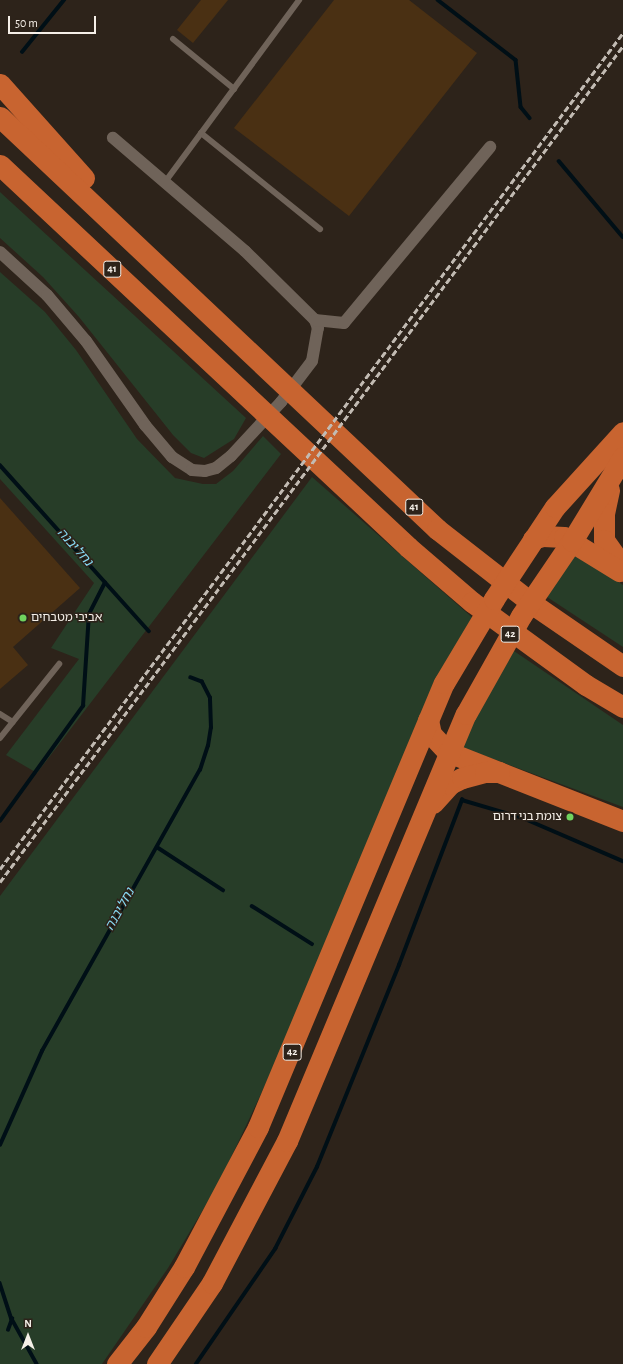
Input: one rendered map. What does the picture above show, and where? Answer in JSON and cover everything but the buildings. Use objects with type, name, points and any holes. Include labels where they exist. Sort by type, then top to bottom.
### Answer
[{"type":"highway","points":[[0,84],[195,300]]},
{"type":"highway","name":"41","points":[[0,117],[437,529],[518,593],[605,655],[623,666]]},
{"type":"highway","name":"41","points":[[0,165],[408,547],[472,602],[586,685],[623,707]]},
{"type":"highway","name":"42","points":[[117,1364],[146,1327],[184,1266],[258,1128],[444,683],[533,539],[555,507],[623,432]]},
{"type":"highway","points":[[618,464],[603,527],[610,550],[623,567]]},
{"type":"highway","name":"42","points":[[157,1364],[212,1283],[287,1141],[420,824],[448,752],[494,662],[521,616],[572,541],[618,464]]},
{"type":"highway","points":[[533,539],[543,536],[554,536],[572,541],[623,574]]},
{"type":"highway","points":[[428,720],[431,734],[448,752],[506,773],[623,821]]},
{"type":"highway","points":[[420,824],[441,792],[450,784],[485,772],[506,773]]},
{"type":"street","points":[[0,252],[47,295],[76,330],[163,447],[177,461],[192,470],[205,471],[216,468],[231,456],[281,402],[312,361],[318,328],[315,320],[245,251],[113,138]]},
{"type":"street","points":[[315,320],[344,323],[490,147]]},
{"type":"lane","points":[[165,182],[299,0]]},
{"type":"lane","points":[[173,39],[234,89]]},
{"type":"lane","points":[[201,133],[320,229]]},
{"type":"lane","points":[[0,738],[59,664]]},
{"type":"lane","points":[[0,714],[13,722]]},
{"type":"green space","points":[[0,192],[246,418],[234,439],[204,458],[191,453],[173,435],[79,317],[43,277],[0,238]]},
{"type":"green space","points":[[0,272],[45,312],[76,350],[137,439],[175,478],[203,484],[216,484],[233,471],[263,436],[281,454],[37,773],[6,755],[79,659],[51,648],[94,583],[0,479]]},
{"type":"green space","points":[[312,477],[474,619],[261,1094],[218,1185],[168,1268],[102,1364],[0,1364],[0,896]]},
{"type":"green space","points":[[572,551],[623,585],[623,647],[547,597]]},
{"type":"green space","points":[[511,649],[623,725],[623,807],[461,747]]},
{"type":"waterway","name":"נחל יבנה","points":[[22,52],[64,0]]},
{"type":"waterway","points":[[438,0],[516,60],[521,107],[530,118]]},
{"type":"waterway","points":[[559,161],[623,237]]},
{"type":"waterway","name":"נחל יבנה","points":[[0,465],[149,631]]},
{"type":"waterway","points":[[0,821],[83,706],[89,614],[105,583]]},
{"type":"waterway","name":"נחל יבנה","points":[[0,1145],[42,1051],[200,770],[208,746],[211,728],[210,698],[202,682],[191,678]]},
{"type":"waterway","points":[[196,1364],[275,1249],[317,1167],[399,965],[462,800],[523,818],[623,861]]},
{"type":"waterway","points":[[157,847],[223,890]]},
{"type":"waterway","points":[[252,906],[312,944]]},
{"type":"waterway","name":"נחל יבנה","points":[[0,1283],[12,1319],[37,1364]]},
{"type":"waterway","points":[[8,1330],[12,1319]]},
{"type":"railway","points":[[0,869],[623,33]]},
{"type":"railway","points":[[0,882],[623,46]]},
{"type":"place","name":"אביבי מטבחים","points":[[23,618]]},
{"type":"place","name":"צומת בני דרום","points":[[570,817]]}]
